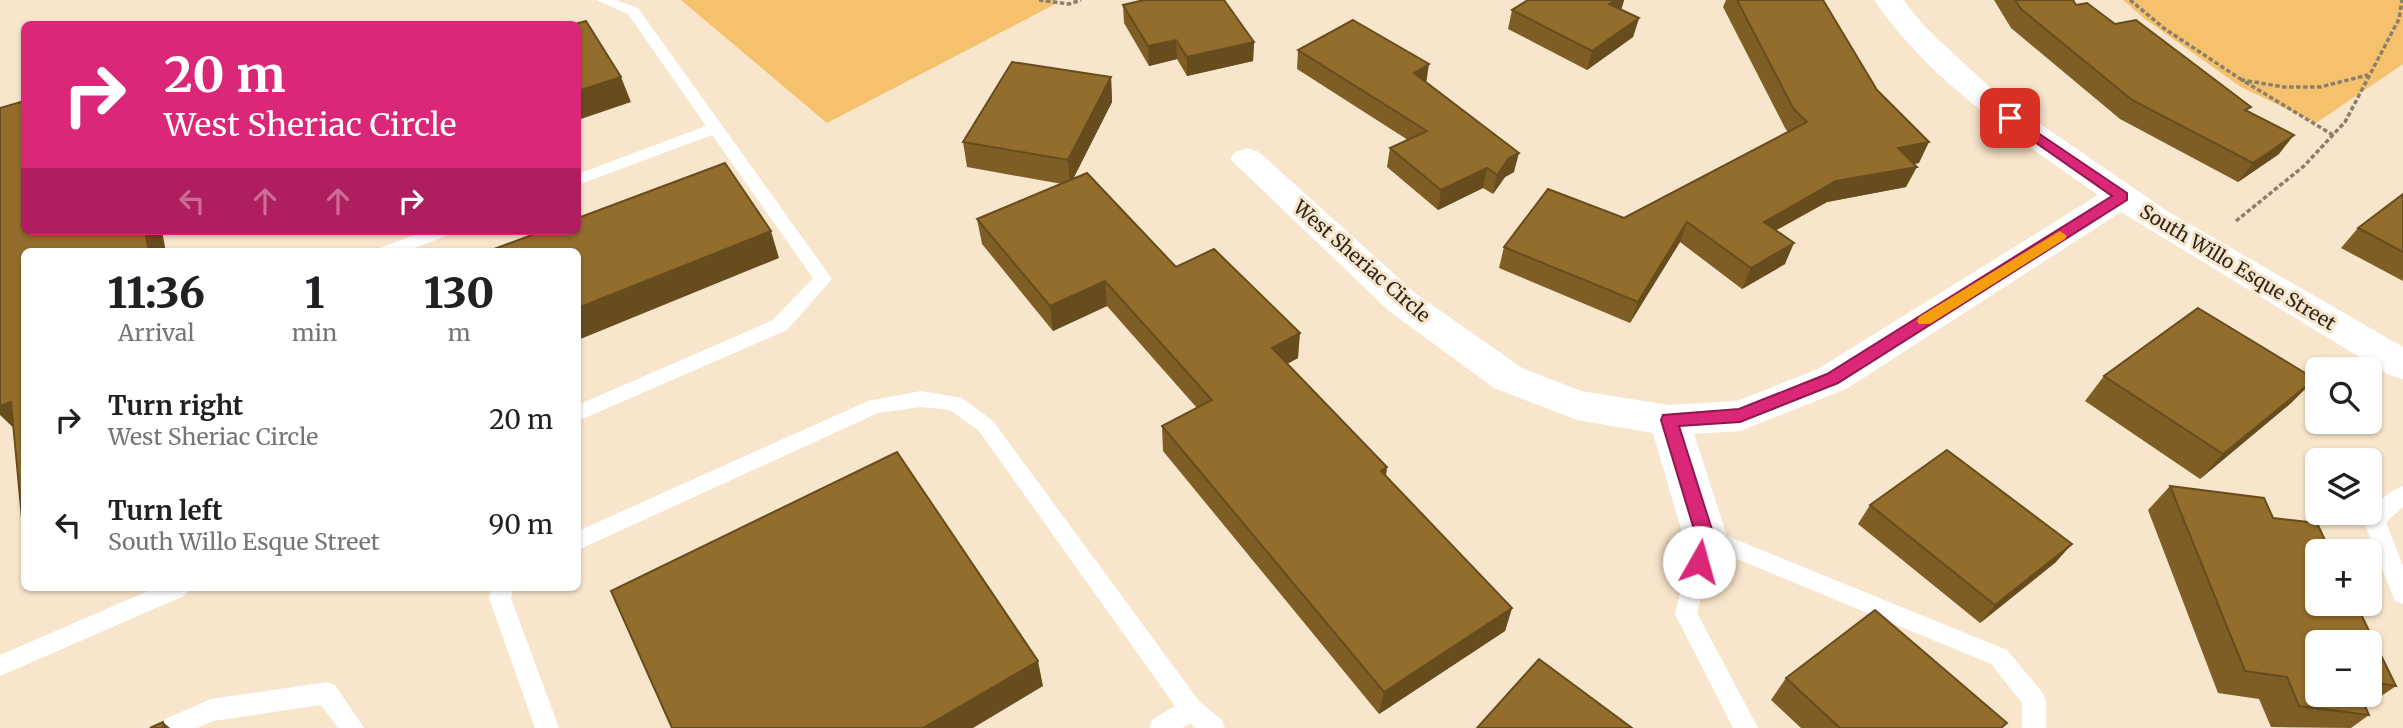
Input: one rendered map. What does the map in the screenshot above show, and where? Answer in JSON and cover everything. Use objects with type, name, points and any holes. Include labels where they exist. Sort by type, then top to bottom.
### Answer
[{"type":"street","name":"South Willo Esque Street","points":[[1888,0],[1914,33],[1987,102],[2155,219],[2403,365]]},
{"type":"street","name":"West Sheriac Circle","points":[[1247,159],[1402,302],[1507,378],[1577,405],[1669,420],[1740,416],[1832,379],[2122,196]]},
{"type":"street","points":[[1669,420],[1705,536]]},
{"type":"lane","points":[[581,412],[780,325],[823,279],[632,11],[603,0]]},
{"type":"lane","points":[[581,179],[715,128]]},
{"type":"lane","points":[[397,248],[431,235]]},
{"type":"lane","points":[[581,540],[875,406],[921,399],[955,403],[986,426],[1191,709],[1213,728]]},
{"type":"lane","points":[[2403,495],[2374,519],[2403,594]]},
{"type":"lane","points":[[1746,728],[1686,614],[1705,536],[1999,657],[2034,701],[2034,728]]},
{"type":"lane","points":[[0,666],[171,591]]},
{"type":"lane","points":[[502,591],[500,598],[547,728]]},
{"type":"lane","points":[[172,728],[211,710],[327,693],[352,728]]},
{"type":"lane","points":[[1161,728],[1191,709]]},
{"type":"path","points":[[1039,0],[1069,4],[1081,0]]},
{"type":"path","points":[[2130,0],[2165,29],[2333,135]]},
{"type":"path","points":[[2233,224],[2304,166],[2345,122],[2399,19],[2402,0]]},
{"type":"path","points":[[2242,80],[2284,87],[2320,87],[2368,75]]},
{"type":"shaded area","points":[[681,0],[1055,0],[1059,2],[827,123]]},
{"type":"shaded area","points":[[2123,0],[2403,0],[2403,64],[2316,123],[2241,87],[2145,19]]},
{"type":"building","points":[[1144,0],[1224,0],[1254,42],[1187,57],[1176,40],[1148,46],[1123,5]]},
{"type":"building","points":[[1528,0],[1615,0],[1609,4],[1639,18],[1592,51],[1512,10]]},
{"type":"building","points":[[1737,0],[1823,0],[1877,90],[1929,142],[1898,148],[1917,167],[1836,181],[1764,222],[1794,243],[1751,268],[1687,222],[1638,302],[1504,247],[1548,189],[1624,218],[1807,122],[1793,108]]},
{"type":"building","points":[[2015,0],[2073,0],[2076,5],[2087,3],[2115,24],[2136,20],[2251,107],[2245,110],[2294,135],[2253,163],[2132,100],[2021,9]]},
{"type":"building","points":[[1353,20],[1429,64],[1414,73],[1519,153],[1509,158],[1497,175],[1487,168],[1441,190],[1390,148],[1427,131],[1298,50]]},
{"type":"building","points":[[586,21],[621,77],[581,90],[581,22]]},
{"type":"building","points":[[1012,62],[1111,77],[1068,160],[963,142]]},
{"type":"building","points":[[21,102],[21,235],[146,235],[148,248],[21,248],[21,508],[11,402],[0,406],[0,108]]},
{"type":"building","points":[[725,163],[771,231],[581,307],[581,248],[497,248],[532,235],[581,235],[581,217]]},
{"type":"building","points":[[1087,173],[1176,267],[1214,249],[1300,333],[1272,348],[1387,467],[1381,471],[1512,608],[1384,692],[1162,426],[1212,400],[1105,281],[1050,306],[977,219]]},
{"type":"building","points":[[2403,194],[2403,252],[2358,228]]},
{"type":"building","points":[[2198,308],[2305,373],[2305,387],[2223,454],[2104,376]]},
{"type":"building","points":[[1947,450],[2072,544],[1995,605],[1870,505]]},
{"type":"building","points":[[897,452],[1038,661],[923,728],[672,728],[611,591]]},
{"type":"building","points":[[2170,486],[2264,498],[2273,518],[2318,525],[2324,539],[2305,539],[2305,616],[2362,616],[2369,630],[2305,630],[2305,707],[2299,706],[2287,677],[2245,671]]},
{"type":"building","points":[[1875,610],[2007,723],[2001,728],[1840,728],[1786,678]]},
{"type":"building","points":[[2382,657],[2396,686],[2382,684]]},
{"type":"building","points":[[1539,659],[1632,728],[1477,728]]},
{"type":"building","points":[[2307,707],[2365,707],[2369,715]]},
{"type":"building","points":[[163,722],[164,728],[150,728]]},
{"type":"slow traffic","points":[[1925,321],[2060,236]]},
{"type":"route","points":[[1699,562],[1705,536],[1669,420],[1740,416],[1832,379],[2122,196],[2010,118]]}]
